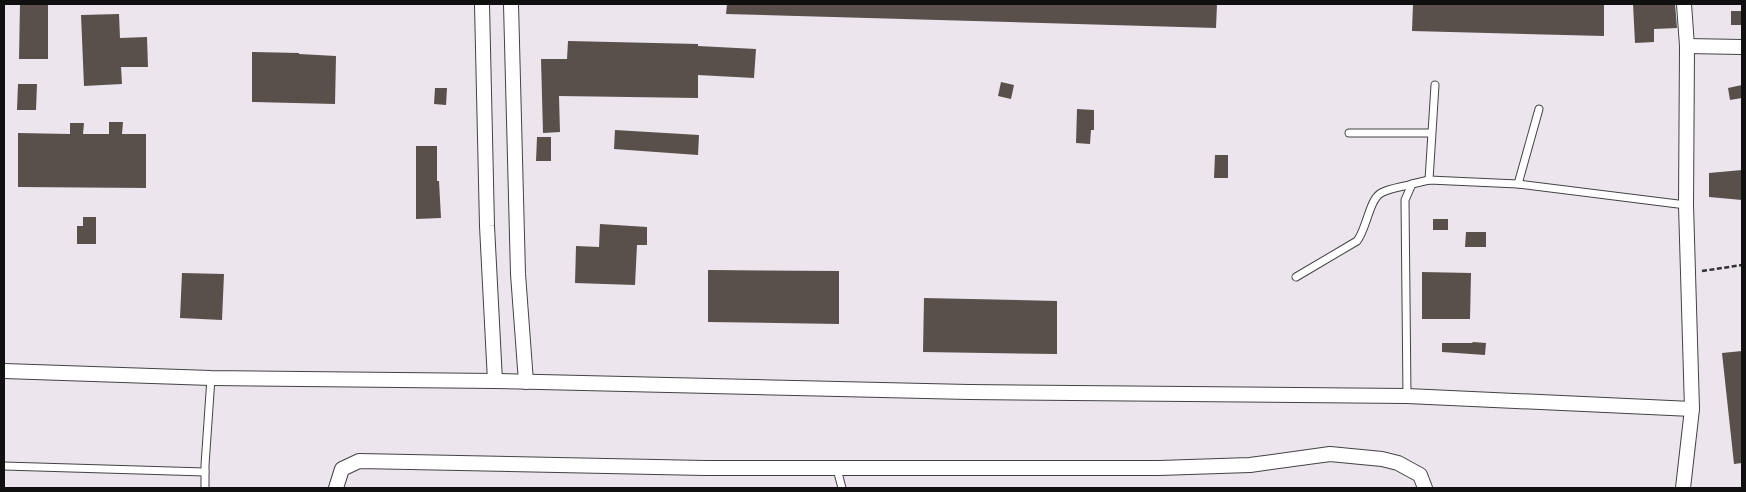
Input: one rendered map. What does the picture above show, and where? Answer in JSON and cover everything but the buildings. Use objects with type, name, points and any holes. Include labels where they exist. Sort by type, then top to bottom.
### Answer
[{"type":"street","points":[[482,4],[487,226],[495,381]]},
{"type":"street","points":[[511,4],[517,236],[526,382]]},
{"type":"street","points":[[1683,488],[1692,409],[1686,206],[1687,46],[1684,4]]},
{"type":"street","points":[[1687,46],[1742,47]]},
{"type":"street","points":[[4,371],[211,378],[495,381],[969,392],[1407,396],[1692,409]]},
{"type":"street","points":[[336,488],[342,470],[359,461],[560,466],[837,469],[958,467],[1159,468],[1235,466],[1330,454],[1382,459],[1398,463],[1420,475],[1425,488]]},
{"type":"lane","points":[[1429,180],[1435,85]]},
{"type":"lane","points":[[1518,184],[1539,109]]},
{"type":"lane","points":[[1349,133],[1432,133]]},
{"type":"lane","points":[[1296,276],[1357,241],[1363,233],[1373,202],[1379,194],[1429,180],[1518,184],[1686,206]]},
{"type":"lane","points":[[1407,396],[1405,200],[1412,184]]},
{"type":"lane","points":[[205,488],[211,378]]},
{"type":"lane","points":[[4,466],[205,472]]},
{"type":"lane","points":[[837,469],[842,488]]},
{"type":"path","points":[[1688,274],[1742,264]]},
{"type":"shaded area","points":[[4,4],[1742,4],[1742,488],[4,488]]}]
